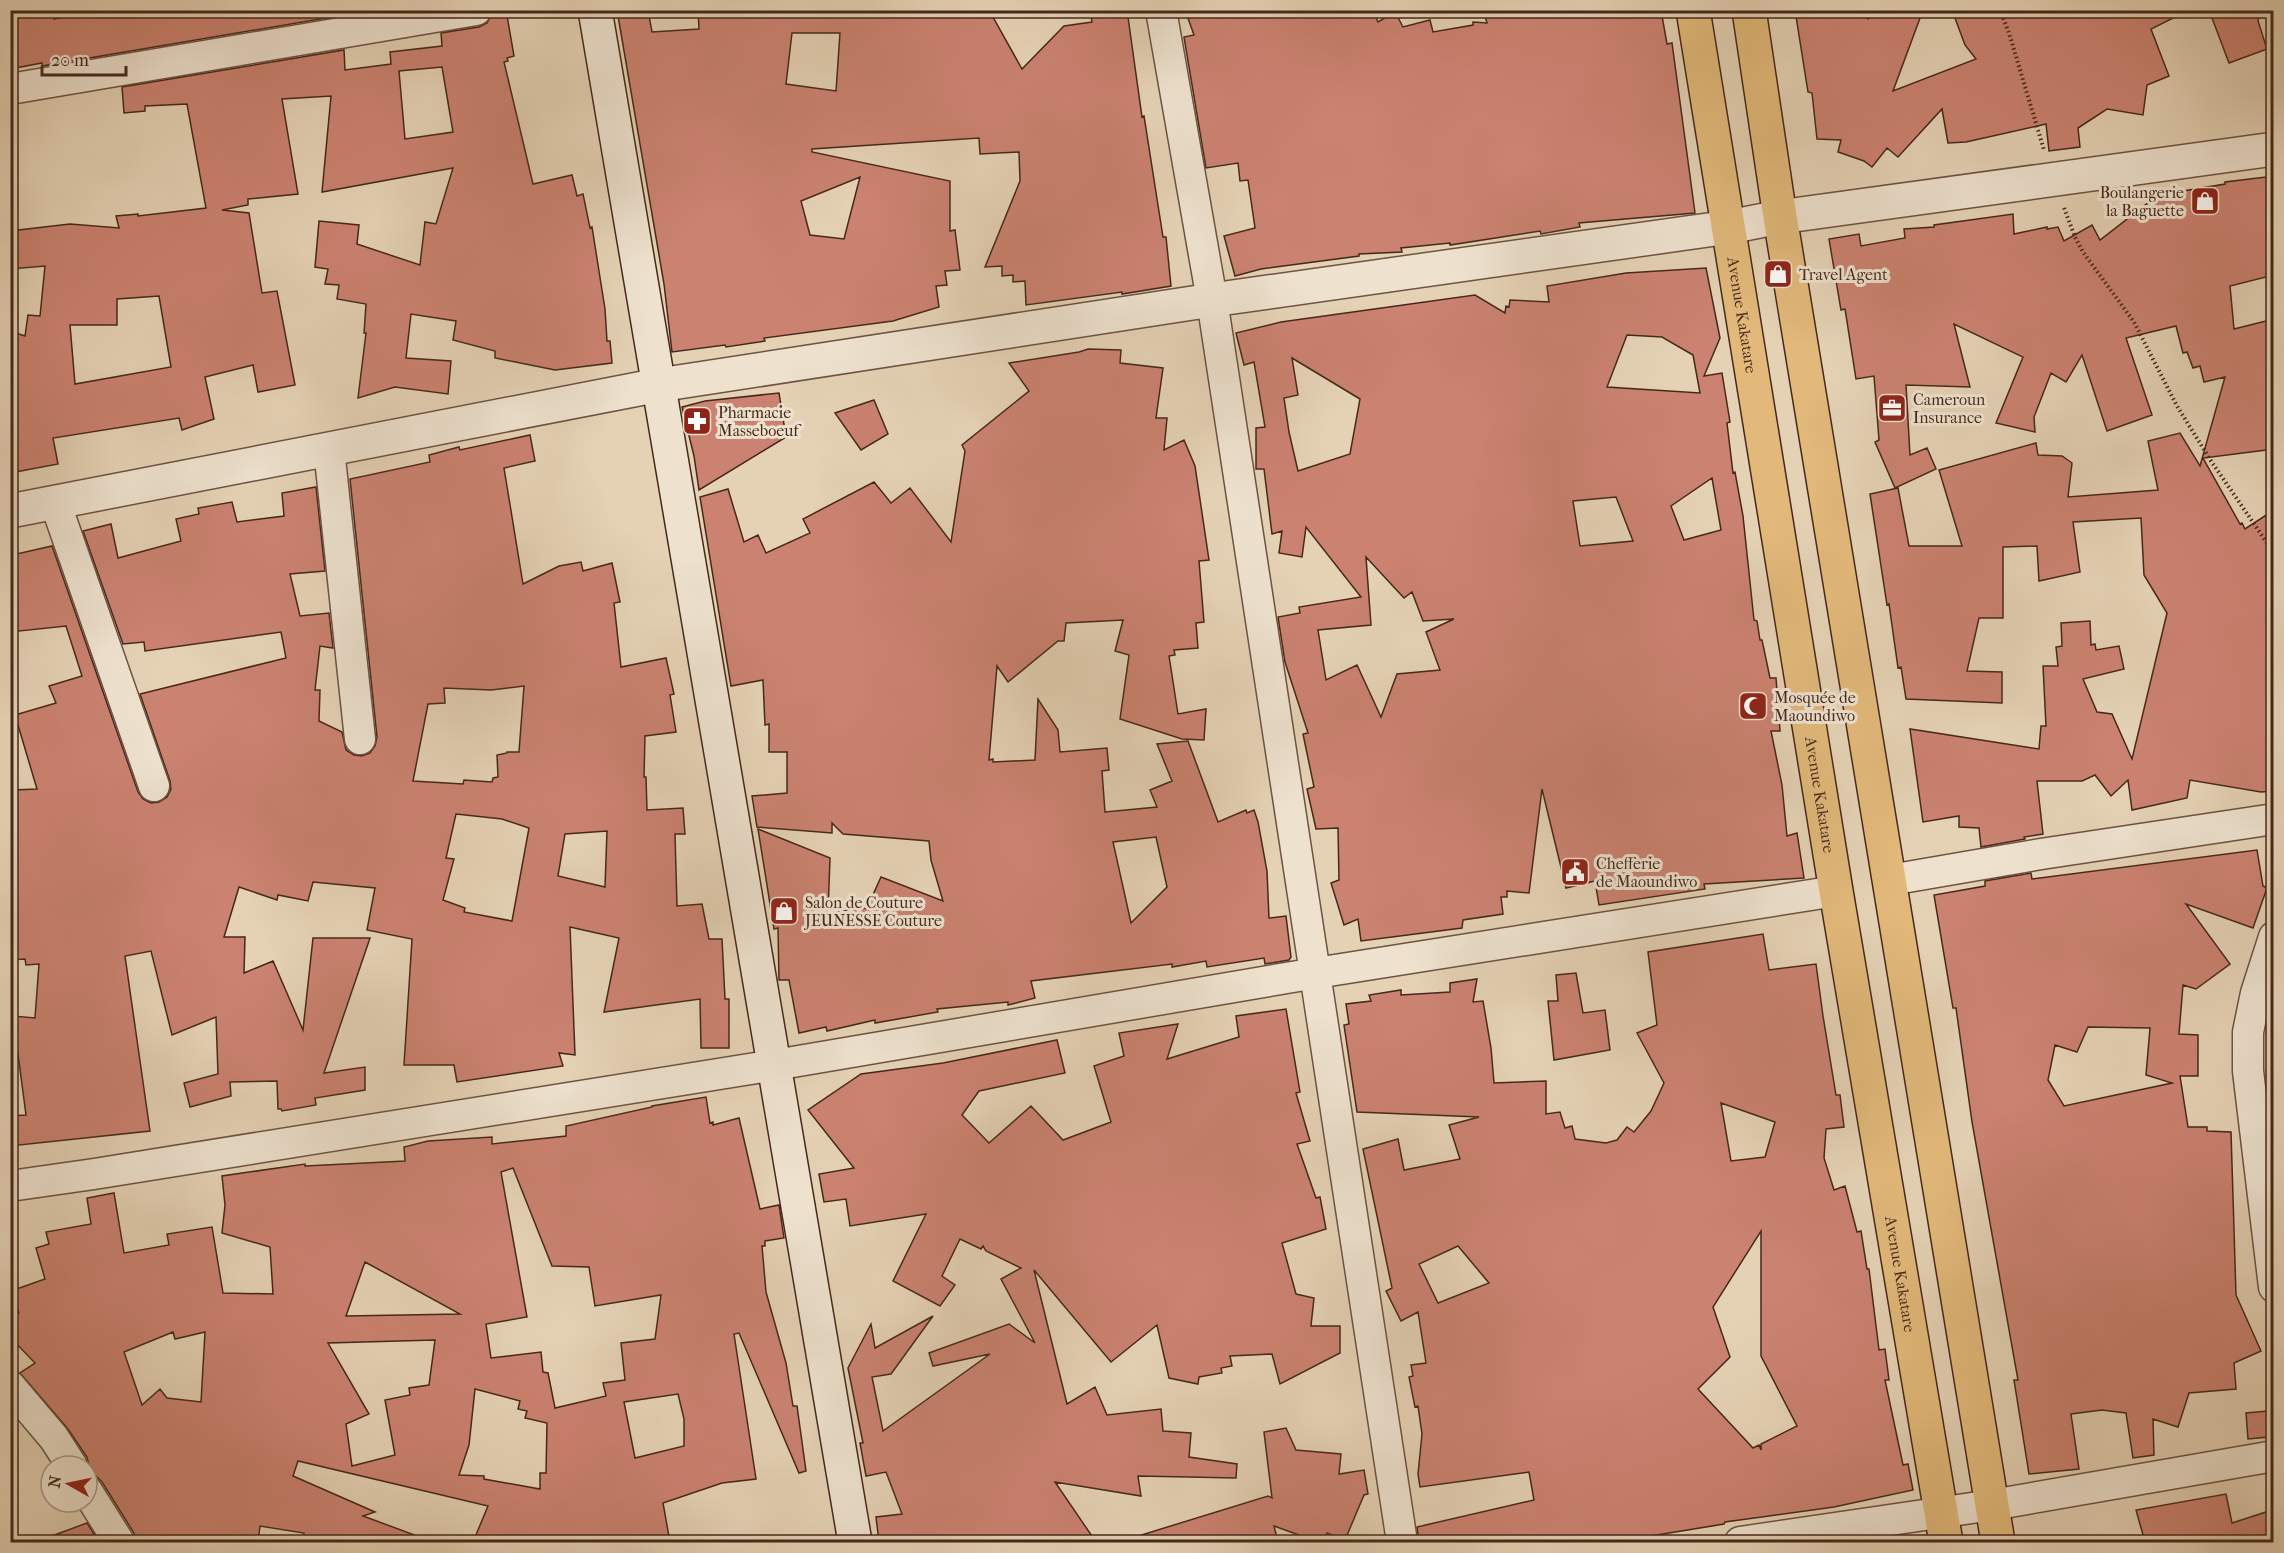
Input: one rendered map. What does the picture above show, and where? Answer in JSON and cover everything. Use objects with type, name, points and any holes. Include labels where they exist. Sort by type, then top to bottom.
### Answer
[{"type":"main road","name":"Avenue Kakatare","points":[[1693,10],[1836,891],[1944,1528]]},
{"type":"main road","points":[[1749,10],[1780,217],[1998,1542]]},
{"type":"street","points":[[10,89],[476,10]]},
{"type":"street","points":[[595,10],[855,1542]]},
{"type":"street","points":[[1161,10],[1212,300],[1402,1542]]},
{"type":"street","points":[[10,511],[659,385],[1212,300],[1729,227],[1780,217],[2274,149]]},
{"type":"street","points":[[329,449],[360,739]]},
{"type":"street","points":[[55,502],[154,786]]},
{"type":"street","points":[[1890,880],[2041,854],[2274,819]]},
{"type":"street","points":[[10,1186],[775,1065],[1316,973],[1836,891]]},
{"type":"street","points":[[2274,937],[2256,993],[2248,1032],[2248,1071],[2274,1287]]},
{"type":"street","points":[[10,1386],[54,1438],[64,1454]]},
{"type":"street","points":[[1740,1542],[1944,1528],[1992,1505],[2274,1456]]},
{"type":"street","points":[[99,1510],[119,1542]]},
{"type":"path","points":[[2000,10],[2053,179],[2075,237],[2083,252],[2134,322],[2178,406],[2211,462],[2274,553]]},
{"type":"building","points":[[10,10],[54,10],[54,19],[94,10],[343,10],[344,15],[42,66],[42,63],[10,69]]},
{"type":"building","points":[[506,10],[514,56],[507,58],[508,61],[504,62],[533,184],[572,175],[577,196],[583,194],[590,228],[592,227],[612,363],[555,370],[495,358],[495,351],[453,340],[456,321],[411,314],[406,358],[451,361],[448,394],[395,387],[358,398],[366,333],[364,333],[366,304],[337,299],[339,285],[325,284],[328,269],[315,267],[319,221],[359,225],[357,244],[420,265],[425,222],[436,224],[453,168],[322,192],[331,96],[282,99],[298,194],[248,199],[248,205],[222,210],[249,213],[262,293],[277,291],[295,385],[258,392],[253,365],[205,377],[214,419],[182,430],[179,418],[53,438],[58,464],[10,473],[10,331],[25,336],[28,315],[40,316],[45,266],[10,269],[10,231],[70,224],[119,228],[116,216],[138,214],[138,216],[206,208],[187,104],[145,106],[145,111],[124,113],[122,87],[344,50],[345,70],[391,64],[390,52],[442,46],[441,33],[479,27],[487,23],[493,11]],"holes":[[[442,67],[453,132],[405,139],[399,71]],[[159,296],[171,367],[75,384],[70,325],[117,325],[117,299]]]},
{"type":"building","points":[[617,10],[648,10],[652,32],[699,29],[698,10],[754,15],[755,10],[989,10],[1022,69],[1064,26],[1092,22],[1090,10],[1127,10],[1142,117],[1144,116],[1163,237],[1166,237],[1171,286],[1026,305],[1025,281],[1013,282],[1013,275],[1002,276],[1002,266],[985,267],[1020,181],[1019,152],[980,154],[979,138],[812,149],[812,152],[950,181],[950,231],[955,230],[960,270],[945,271],[947,285],[936,286],[939,307],[893,321],[764,338],[765,341],[726,347],[725,345],[672,352],[664,284]],"holes":[[[792,33],[840,33],[836,91],[786,84]],[[860,177],[844,239],[810,235],[801,201]]]},
{"type":"building","points":[[1185,10],[1372,10],[1378,22],[1395,12],[1403,27],[1430,20],[1433,32],[1473,25],[1473,22],[1487,23],[1483,10],[1661,10],[1667,44],[1672,43],[1695,213],[1579,223],[1580,227],[1541,234],[1540,231],[1450,245],[1450,243],[1401,248],[1402,252],[1359,254],[1359,256],[1261,269],[1235,276],[1224,236],[1255,228],[1248,180],[1240,181],[1238,163],[1206,168],[1184,37],[1194,35]]},
{"type":"building","points":[[1795,10],[1856,10],[1868,19],[1874,10],[1923,10],[1893,91],[1976,59],[1965,45],[1952,10],[2189,10],[2151,29],[2169,76],[2147,85],[2143,115],[2107,109],[2078,128],[2080,147],[2049,151],[2046,124],[1966,142],[1948,143],[1942,109],[1898,157],[1887,148],[1872,167],[1864,161],[1838,152],[1841,140],[1817,139],[1812,93],[1808,92]]},
{"type":"building","points":[[2209,10],[2261,10],[2258,21],[2267,49],[2229,63]]},
{"type":"building","points":[[2274,176],[2274,215],[2268,215],[2274,275],[2230,286],[2234,329],[2274,319],[2274,449],[2203,458],[2245,529],[2274,510],[2274,791],[2261,792],[2190,780],[2187,798],[2132,810],[2128,780],[2111,796],[2095,775],[2082,781],[2037,781],[2043,834],[2024,837],[2025,839],[1981,847],[1979,828],[1959,827],[1959,816],[1923,822],[1910,729],[2039,749],[2041,726],[2046,726],[2043,666],[2058,666],[2056,647],[2062,646],[2061,623],[2090,621],[2091,645],[2095,644],[2096,650],[2119,646],[2124,669],[2083,679],[2097,712],[2112,714],[2132,759],[2167,613],[2144,575],[2141,518],[2073,522],[2080,572],[2039,581],[2037,546],[2003,547],[2003,618],[1979,618],[1967,671],[2002,672],[2002,703],[1906,699],[1901,667],[1898,668],[1870,494],[1898,488],[1909,546],[1962,546],[1939,470],[2036,443],[2038,455],[2062,456],[2072,463],[2068,497],[2158,490],[2148,441],[2180,433],[2200,466],[2225,377],[2204,382],[2200,366],[2193,368],[2187,352],[2183,353],[2176,326],[2126,338],[2152,415],[2107,431],[2082,355],[2066,382],[2051,373],[2034,417],[2035,432],[1996,423],[2023,357],[1954,324],[1970,387],[1906,385],[1910,455],[1927,448],[1936,469],[1895,488],[1875,442],[1879,440],[1874,376],[1856,379],[1845,309],[1841,310],[1829,239],[1859,234],[1861,246],[1905,238],[1904,229],[1934,227],[1934,225],[2013,214],[2014,234],[2058,227],[2064,241],[2092,225],[2100,240],[2153,199],[2165,194],[2225,184],[2225,182]]},
{"type":"building","points":[[1706,268],[1720,338],[1704,376],[1722,373],[1730,422],[1727,423],[1733,473],[1735,472],[1743,516],[1754,620],[1757,621],[1770,678],[1776,678],[1780,731],[1771,731],[1782,785],[1787,836],[1797,833],[1804,878],[1704,884],[1705,889],[1599,905],[1595,881],[1566,888],[1542,789],[1529,893],[1507,891],[1507,897],[1501,897],[1503,914],[1463,920],[1462,928],[1361,941],[1358,919],[1344,925],[1331,883],[1339,880],[1338,828],[1316,829],[1307,789],[1314,787],[1303,734],[1308,733],[1285,662],[1278,617],[1300,613],[1299,607],[1361,597],[1306,527],[1302,557],[1279,553],[1282,531],[1272,534],[1264,469],[1256,469],[1256,428],[1265,427],[1254,362],[1244,365],[1236,333],[1281,322],[1475,295],[1505,313],[1510,300],[1549,302],[1547,286],[1626,273]],"holes":[[[1627,335],[1662,337],[1693,355],[1700,393],[1607,387]],[[1292,358],[1360,399],[1350,454],[1298,471],[1284,398],[1298,395]],[[1712,478],[1721,530],[1684,540],[1671,506]],[[1616,497],[1633,541],[1580,546],[1573,501]],[[1366,557],[1404,598],[1412,592],[1423,621],[1454,619],[1426,632],[1440,670],[1397,674],[1381,717],[1357,665],[1326,680],[1318,630],[1371,625]]]},
{"type":"building","points":[[1088,349],[1121,350],[1120,363],[1163,368],[1156,418],[1167,418],[1164,450],[1184,440],[1195,466],[1209,560],[1199,561],[1204,622],[1196,623],[1198,648],[1174,650],[1175,655],[1169,656],[1178,714],[1206,709],[1204,740],[1182,739],[1120,719],[1129,655],[1115,651],[1123,620],[1066,623],[1064,641],[1058,641],[1008,682],[997,666],[989,760],[993,759],[993,762],[1035,760],[1038,699],[1058,730],[1060,752],[1107,748],[1109,770],[1102,771],[1105,812],[1157,807],[1150,790],[1172,781],[1157,744],[1188,741],[1218,822],[1246,810],[1247,813],[1254,810],[1267,871],[1269,918],[1286,916],[1291,957],[1289,960],[1265,964],[1264,958],[1207,967],[1206,961],[1172,967],[1172,964],[1031,981],[1035,998],[1008,1005],[1008,1002],[937,1009],[938,1012],[875,1023],[875,1020],[827,1031],[826,1027],[799,1033],[789,980],[779,980],[778,928],[774,929],[758,829],[830,858],[828,913],[867,908],[881,877],[943,901],[931,860],[929,841],[843,834],[832,823],[832,833],[757,827],[752,796],[787,793],[787,752],[769,752],[769,724],[765,725],[763,680],[731,686],[700,497],[728,489],[744,542],[758,535],[766,553],[810,533],[803,519],[874,482],[891,503],[910,488],[951,542],[965,451],[962,445],[1029,391],[1009,363]],"holes":[[[1156,837],[1167,887],[1131,923],[1113,842]]]},
{"type":"building","points":[[779,393],[786,437],[699,490],[694,456],[682,407],[705,401]]},
{"type":"building","points":[[874,400],[888,434],[861,450],[835,413]]},
{"type":"building","points":[[530,435],[535,461],[504,468],[523,584],[559,566],[581,562],[583,571],[612,563],[620,602],[614,603],[621,667],[666,658],[674,694],[670,695],[676,732],[645,736],[644,777],[646,777],[647,810],[683,808],[685,834],[675,834],[677,906],[702,904],[709,939],[722,939],[725,999],[729,999],[729,1048],[701,1048],[700,999],[604,1012],[619,938],[570,927],[575,1055],[559,1053],[563,1066],[457,1082],[454,1065],[404,1065],[412,939],[367,930],[375,888],[313,882],[308,901],[278,895],[277,900],[239,887],[224,937],[245,937],[244,973],[273,961],[303,1030],[313,938],[370,938],[324,1073],[365,1067],[365,1090],[315,1098],[316,1105],[282,1111],[278,1109],[277,1081],[230,1082],[231,1096],[190,1107],[184,1083],[218,1074],[216,1017],[172,1035],[151,951],[125,956],[150,1131],[10,1146],[10,1116],[26,1115],[13,1016],[35,1018],[39,964],[26,965],[25,959],[10,960],[10,869],[17,883],[13,790],[37,789],[15,715],[56,703],[49,686],[82,676],[66,626],[10,632],[10,577],[16,576],[12,555],[52,546],[138,792],[143,799],[151,803],[159,802],[167,797],[171,789],[170,781],[140,694],[286,658],[281,632],[145,651],[144,642],[123,644],[83,531],[111,524],[118,558],[181,541],[176,519],[199,514],[198,508],[232,502],[237,522],[284,516],[282,493],[316,487],[325,571],[290,574],[300,616],[329,613],[333,648],[320,646],[315,690],[320,690],[319,721],[342,732],[346,750],[354,755],[362,756],[370,753],[377,737],[350,479],[430,462],[429,455],[459,447],[460,450]],"holes":[[[524,686],[519,752],[497,755],[498,777],[493,778],[492,782],[464,780],[463,784],[413,781],[428,704],[445,703],[444,688],[491,690]],[[456,814],[502,819],[529,828],[512,921],[464,912],[465,908],[443,900],[454,859],[446,858]],[[607,831],[605,887],[558,876],[565,834]]]},
{"type":"building","points":[[2257,850],[2263,886],[2267,888],[2253,928],[2186,904],[2230,964],[2196,989],[2183,985],[2179,1034],[2198,1035],[2198,1076],[2180,1076],[2188,1127],[2207,1127],[2207,1131],[2231,1132],[2236,1295],[2261,1351],[2234,1363],[2236,1389],[2189,1393],[2178,1427],[2153,1419],[2154,1455],[2133,1458],[2126,1413],[2102,1410],[2071,1414],[2079,1469],[2029,1474],[2014,1380],[2018,1380],[1972,1122],[1956,1008],[1953,1008],[1934,895],[1985,886],[1985,881],[2031,873],[2032,879]],"holes":[[[2088,1027],[2150,1028],[2146,1075],[2172,1083],[2064,1106],[2048,1080],[2055,1045],[2077,1052]]]},
{"type":"building","points":[[1763,934],[1769,970],[1816,964],[1836,1095],[1840,1095],[1844,1127],[1826,1129],[1824,1158],[1834,1190],[1845,1186],[1857,1232],[1861,1231],[1867,1269],[1869,1269],[1879,1350],[1885,1349],[1889,1380],[1885,1380],[1903,1465],[1908,1464],[1913,1490],[1834,1507],[1725,1522],[1614,1542],[1419,1542],[1417,1527],[1534,1500],[1529,1472],[1420,1487],[1418,1474],[1422,1434],[1418,1406],[1415,1407],[1409,1377],[1413,1376],[1411,1365],[1426,1363],[1418,1312],[1401,1321],[1386,1291],[1392,1288],[1363,1149],[1398,1139],[1404,1170],[1460,1159],[1449,1125],[1479,1117],[1357,1112],[1344,1025],[1349,1024],[1346,1004],[1371,1001],[1369,995],[1401,990],[1401,995],[1450,992],[1450,983],[1477,979],[1473,1002],[1483,1001],[1494,1083],[1546,1081],[1546,1114],[1560,1112],[1565,1128],[1572,1126],[1575,1139],[1606,1143],[1617,1140],[1627,1127],[1634,1132],[1651,1111],[1664,1083],[1637,1033],[1657,1025],[1648,952]],"holes":[[[1721,1103],[1775,1122],[1765,1157],[1731,1161]],[[1761,1231],[1761,1356],[1797,1426],[1761,1444],[1761,1450],[1759,1445],[1753,1448],[1698,1389],[1730,1357],[1713,1307]],[[1458,1246],[1489,1283],[1438,1303],[1419,1264]]]},
{"type":"building","points":[[1576,973],[1583,1013],[1605,1010],[1610,1050],[1554,1060],[1548,1001],[1558,1001],[1556,975]]},
{"type":"building","points":[[1286,1009],[1300,1092],[1296,1093],[1310,1141],[1297,1144],[1316,1198],[1320,1197],[1326,1229],[1282,1243],[1296,1294],[1314,1298],[1311,1326],[1340,1326],[1340,1353],[1280,1384],[1272,1354],[1230,1356],[1232,1366],[1221,1368],[1222,1373],[1199,1377],[1198,1384],[1169,1378],[1157,1325],[1111,1362],[1034,1270],[1067,1404],[1095,1387],[1107,1415],[1161,1409],[1163,1431],[1191,1433],[1189,1457],[1237,1464],[1236,1478],[1138,1476],[1141,1496],[1055,1482],[1096,1542],[879,1542],[876,1517],[902,1514],[886,1472],[866,1476],[860,1443],[863,1443],[848,1368],[871,1324],[875,1348],[933,1316],[891,1374],[872,1377],[883,1431],[990,1354],[933,1366],[929,1353],[1009,1324],[1035,1343],[1001,1279],[1021,1268],[986,1251],[983,1246],[981,1249],[960,1239],[942,1276],[955,1285],[940,1306],[893,1281],[926,1214],[850,1226],[846,1199],[824,1202],[819,1174],[854,1168],[808,1110],[861,1074],[943,1063],[1057,1040],[1065,1073],[979,1091],[962,1115],[989,1143],[1031,1106],[1063,1140],[1111,1122],[1094,1066],[1124,1056],[1119,1033],[1178,1024],[1167,1059],[1239,1037],[1236,1016]]},
{"type":"building","points":[[706,1097],[710,1123],[713,1122],[713,1125],[739,1118],[760,1209],[779,1205],[784,1238],[765,1241],[765,1246],[762,1246],[766,1292],[786,1363],[793,1406],[797,1406],[806,1471],[799,1473],[739,1333],[734,1334],[756,1479],[722,1483],[663,1503],[670,1542],[473,1542],[488,1506],[298,1461],[293,1476],[375,1512],[363,1516],[428,1540],[428,1542],[302,1542],[304,1533],[260,1526],[258,1542],[136,1542],[134,1533],[99,1479],[99,1454],[85,1454],[68,1429],[20,1373],[35,1363],[10,1337],[10,1321],[19,1313],[11,1291],[45,1279],[36,1248],[49,1244],[46,1232],[91,1224],[87,1198],[114,1193],[124,1253],[169,1245],[167,1234],[212,1227],[223,1293],[273,1294],[270,1247],[222,1233],[225,1205],[222,1176],[305,1164],[305,1166],[405,1161],[404,1147],[428,1141],[492,1137],[492,1144],[566,1136],[566,1126]],"holes":[[[513,1168],[552,1266],[589,1267],[595,1306],[661,1295],[655,1339],[621,1343],[625,1380],[603,1383],[606,1396],[555,1408],[548,1373],[543,1372],[541,1352],[491,1358],[486,1324],[527,1317],[501,1172]],[[365,1262],[460,1314],[346,1316]],[[173,1332],[175,1339],[205,1332],[201,1402],[167,1398],[160,1389],[142,1405],[124,1352]],[[435,1340],[429,1385],[409,1388],[410,1395],[385,1400],[395,1455],[352,1466],[346,1424],[369,1414],[328,1343]],[[475,1389],[520,1401],[518,1409],[527,1411],[525,1418],[547,1423],[546,1473],[540,1473],[540,1489],[484,1479],[484,1476],[459,1475],[469,1445]],[[678,1394],[684,1419],[684,1446],[635,1458],[624,1402]]]},
{"type":"building","points":[[2267,1411],[2269,1437],[2248,1439],[2246,1413]]},
{"type":"building","points":[[1286,1428],[1296,1450],[1341,1454],[1339,1474],[1364,1470],[1368,1494],[1364,1495],[1345,1540],[1327,1533],[1323,1542],[1318,1542],[1274,1526],[1278,1542],[1136,1542],[1135,1537],[1268,1496],[1272,1498],[1264,1432]]},
{"type":"building","points":[[2226,1494],[2232,1523],[2266,1512],[2273,1533],[2241,1542],[2145,1542],[2136,1510]]},
{"type":"building","points":[[87,1523],[99,1542],[42,1542],[41,1540]]},
{"type":"place","name":"Boulangerie la Baguette","points":[[2205,201]]},
{"type":"place","name":"Travel Agent","points":[[1778,274]]},
{"type":"place","name":"Cameroun Insurance","points":[[1892,408]]},
{"type":"place","name":"Pharmacie Masseboeuf","points":[[697,421]]},
{"type":"place","name":"Mosquée de Maoundiwo","points":[[1753,706]]},
{"type":"place","name":"Chefferie de Maoundiwo","points":[[1575,872]]},
{"type":"place","name":"Salon de Couture JEUNESSE Couture","points":[[784,911]]}]
